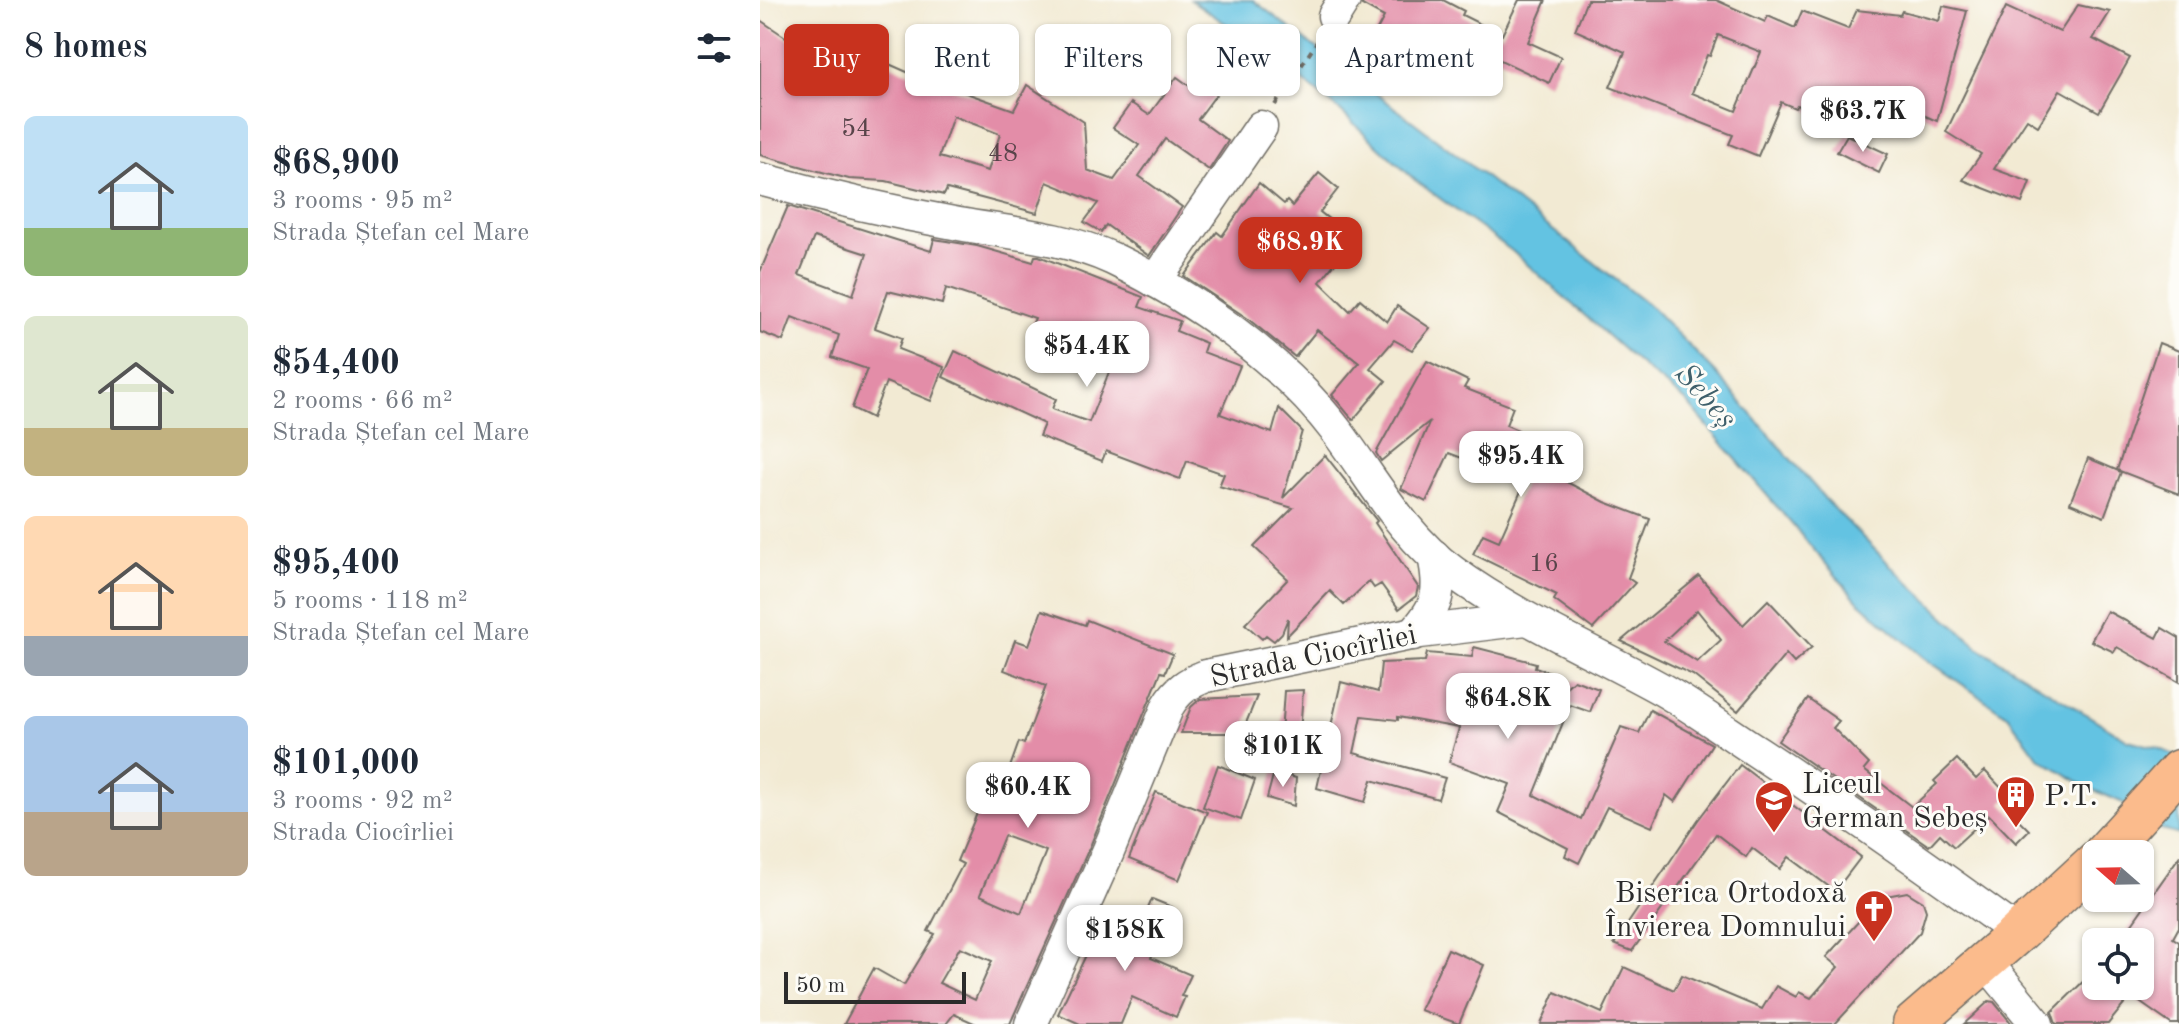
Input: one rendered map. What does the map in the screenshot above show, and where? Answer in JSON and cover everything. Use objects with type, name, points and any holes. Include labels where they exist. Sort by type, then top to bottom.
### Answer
[{"type":"main road","points":[[2115,840],[2179,770]]},
{"type":"main road","points":[[1913,1024],[2082,874]]},
{"type":"street","points":[[1155,281],[1261,127]]},
{"type":"street","points":[[760,179],[955,223],[1066,242],[1109,258],[1155,281],[1275,365],[1337,432],[1418,542],[1451,571],[1526,619],[1665,692],[1809,785],[2018,933]]},
{"type":"street","points":[[1413,634],[1430,615],[1439,592],[1434,556]]},
{"type":"street","name":"Strada Ciocîrliei","points":[[1031,1024],[1176,693],[1188,683],[1206,676],[1413,634],[1526,619]]},
{"type":"street","points":[[1986,962],[2037,1024]]},
{"type":"path","points":[[1261,127],[1339,8]]},
{"type":"water","points":[[1191,0],[1253,0],[1285,24],[1226,24]]},
{"type":"water","points":[[1300,36],[1316,48],[1316,91],[1300,78]]},
{"type":"water","name":"Sebeș","points":[[1322,96],[1379,96],[1461,158],[1652,308],[1715,372],[1826,500],[1979,648],[2128,740],[2179,757],[2179,835],[2163,830],[2121,802],[2089,788],[2039,758],[2008,716],[1923,657],[1857,600],[1686,401],[1512,251],[1416,181]]},
{"type":"building","points":[[1363,0],[1443,0],[1480,24],[1380,24],[1384,17],[1362,5]]},
{"type":"building","points":[[1519,0],[1546,0],[1528,42],[1561,57],[1549,83],[1503,61],[1503,33]]},
{"type":"building","points":[[1587,0],[1716,0],[1765,22],[1768,16],[1795,28],[1802,11],[1848,29],[1857,10],[1900,15],[1902,11],[1939,21],[1943,6],[1967,11],[1937,121],[1884,98],[1862,140],[1797,105],[1795,108],[1781,102],[1758,156],[1729,144],[1733,135],[1610,87],[1625,52],[1575,30]],"holes":[[[1718,35],[1761,52],[1736,111],[1692,93]]]},
{"type":"building","points":[[2078,5],[2110,12],[2093,39],[2130,58],[2099,112],[2060,90],[2038,126],[2027,119],[1994,169],[2030,182],[2022,203],[1963,180],[1981,154],[1946,132],[2006,7],[2060,32]]},
{"type":"building","points":[[760,20],[784,36],[784,96],[889,96],[889,64],[905,71],[905,96],[975,96],[1014,110],[1027,85],[1035,90],[1035,96],[1044,96],[1084,122],[1087,170],[1114,180],[1139,145],[1113,128],[1131,103],[1149,115],[1163,96],[1171,96],[1171,85],[1177,77],[1187,84],[1187,96],[1215,96],[1198,119],[1228,141],[1209,170],[1165,139],[1139,176],[1182,207],[1149,256],[1106,225],[1101,232],[1084,222],[1098,203],[1047,182],[1037,213],[947,189],[944,195],[886,181],[849,179],[760,155]],"holes":[[[953,116],[1000,134],[988,171],[939,157]]]},
{"type":"building","points":[[1847,135],[1888,154],[1879,173],[1837,152]]},
{"type":"building","points":[[1319,173],[1338,189],[1320,212],[1354,239],[1320,282],[1350,311],[1360,299],[1387,322],[1397,306],[1430,328],[1412,350],[1394,340],[1370,368],[1386,381],[1353,420],[1332,395],[1359,363],[1317,330],[1295,357],[1247,318],[1184,276],[1217,232],[1222,236],[1259,183],[1284,204],[1287,201],[1292,206]]},
{"type":"building","points":[[788,206],[931,251],[934,239],[977,246],[1033,262],[1035,256],[1039,256],[1143,297],[1139,307],[1180,321],[1176,331],[1206,343],[1203,352],[1240,366],[1220,414],[1272,433],[1279,408],[1302,431],[1283,498],[1325,455],[1377,521],[1375,523],[1418,587],[1416,596],[1399,609],[1381,584],[1374,588],[1369,581],[1344,605],[1330,591],[1287,636],[1288,618],[1282,633],[1274,641],[1266,635],[1262,639],[1245,624],[1288,579],[1254,547],[1293,508],[1219,486],[1224,474],[1187,461],[1180,479],[1106,451],[1102,461],[1039,436],[1044,424],[943,377],[955,351],[1056,399],[1052,409],[1089,422],[1115,357],[1058,331],[1054,341],[1029,332],[1035,318],[946,288],[942,304],[888,291],[875,328],[902,338],[898,349],[944,367],[931,401],[886,382],[872,418],[852,408],[867,369],[832,357],[839,335],[792,317],[783,341],[760,332],[760,272]],"holes":[[[814,237],[867,254],[853,295],[799,275]]]},
{"type":"building","points":[[2159,343],[2179,351],[2179,494],[2117,470]]},
{"type":"building","points":[[1427,361],[1468,381],[1464,388],[1513,407],[1506,425],[1518,430],[1509,452],[1605,502],[1650,519],[1628,578],[1635,583],[1593,629],[1554,600],[1557,595],[1473,554],[1483,534],[1499,541],[1525,482],[1449,453],[1426,502],[1401,489],[1430,421],[1381,461],[1376,453]]},
{"type":"building","points":[[2088,458],[2121,472],[2104,517],[2070,503]]},
{"type":"building","points":[[1699,576],[1743,625],[1768,600],[1812,647],[1794,663],[1786,654],[1738,711],[1693,675],[1621,641]],"holes":[[[1697,610],[1721,640],[1697,662],[1664,641]]]},
{"type":"building","points":[[1042,610],[1085,625],[1087,620],[1173,654],[1165,673],[1161,672],[1091,844],[1010,1024],[976,1024],[954,1014],[946,1024],[844,1024],[874,968],[904,985],[935,934],[928,931],[963,864],[957,861],[991,780],[1004,784],[1019,742],[1024,744],[1046,686],[1004,670],[1015,640],[1029,645]],"holes":[[[1004,836],[1046,851],[1021,913],[980,895]],[[960,947],[992,961],[975,1000],[939,983]]]},
{"type":"building","points":[[2107,611],[2157,638],[2162,628],[2179,638],[2179,682],[2117,647],[2114,652],[2091,641]]},
{"type":"building","points":[[1474,647],[1536,663],[1535,667],[1550,672],[1565,688],[1574,680],[1599,689],[1590,712],[1570,705],[1534,795],[1581,819],[1621,727],[1639,733],[1650,710],[1712,744],[1675,802],[1666,795],[1652,827],[1607,807],[1579,863],[1565,856],[1568,848],[1498,812],[1510,784],[1449,762],[1459,728],[1398,717],[1398,720],[1362,716],[1354,753],[1445,778],[1438,799],[1372,780],[1365,802],[1317,788],[1341,682],[1378,692],[1381,663],[1425,661],[1427,653],[1472,657]]},
{"type":"building","points":[[1303,690],[1300,734],[1281,734],[1284,691]]},
{"type":"building","points":[[1257,696],[1242,733],[1181,733],[1191,707],[1200,699]]},
{"type":"building","points":[[1808,699],[1839,721],[1833,728],[1869,764],[1864,770],[1912,807],[1937,784],[1934,781],[1957,759],[1976,779],[1985,771],[2009,796],[2002,803],[2029,830],[2016,843],[1989,815],[1954,847],[1940,834],[1929,846],[1778,741]]},
{"type":"building","points":[[1218,765],[1255,780],[1241,820],[1203,807]]},
{"type":"building","name":"Liceul German Sebeș","points":[[1740,765],[1861,857],[1835,891],[1789,857],[1780,869],[1752,848],[1746,857],[1716,834],[1632,951],[1614,944],[1698,820]]},
{"type":"building","points":[[1274,772],[1296,778],[1294,806],[1267,798]]},
{"type":"building","points":[[1156,792],[1207,812],[1179,880],[1129,859]]},
{"type":"building","points":[[2179,857],[2179,927],[2173,938],[2179,942],[2179,1024],[2171,1024],[2137,1000],[2154,1000],[2154,928],[2129,928],[2140,912],[2154,912],[2154,892]]},
{"type":"building","points":[[1907,892],[1923,902],[1926,911],[1920,932],[1835,1024],[1541,1024],[1555,992],[1602,1013],[1624,967],[1674,990],[1682,975],[1762,1009],[1776,986],[1796,997],[1799,992],[1811,998],[1838,967],[1826,957],[1881,897]]},
{"type":"building","points":[[1152,899],[1172,907],[1151,958],[1191,975],[1176,1017],[1132,997],[1121,1024],[1080,1024],[1058,1014],[1104,917],[1138,932]]},
{"type":"building","points":[[1448,949],[1484,965],[1459,1024],[1420,1010]]},
{"type":"building","points":[[2082,983],[2082,1000],[2128,1000],[2108,1024],[2056,1024],[2052,1012]]},
{"type":"building","points":[[1989,1001],[1994,1002],[2012,1024],[1964,1024]]},
{"type":"place","name":"P.T.","points":[[2016,829]]},
{"type":"place","name":"Liceul German Sebeș","points":[[1774,834]]},
{"type":"place","name":"Biserica Ortodoxă Învierea Domnului","points":[[1874,943]]}]
